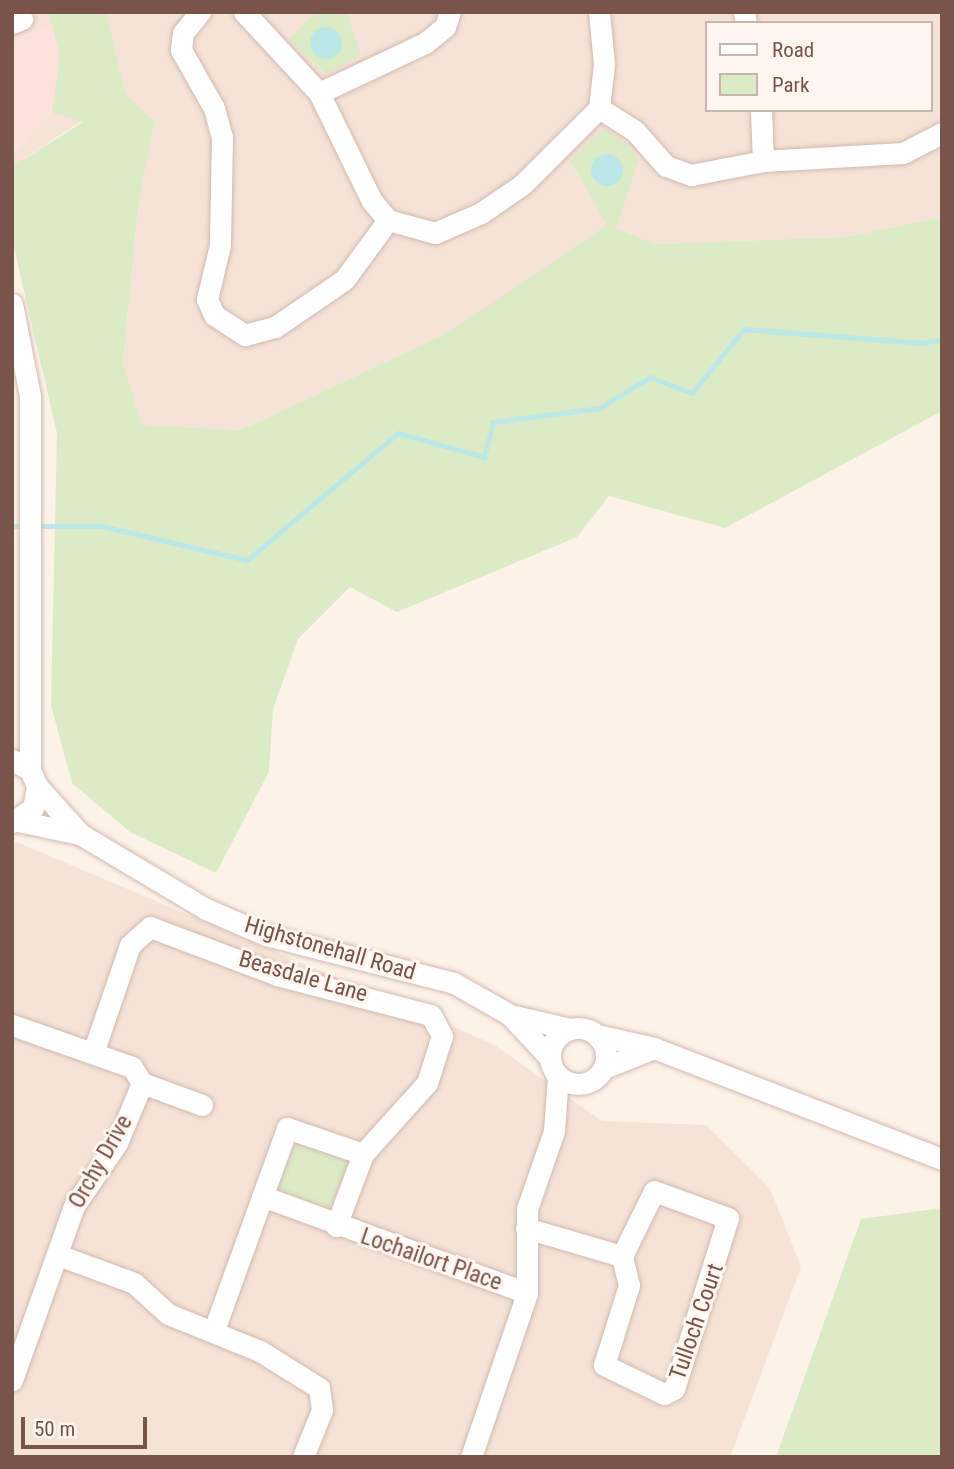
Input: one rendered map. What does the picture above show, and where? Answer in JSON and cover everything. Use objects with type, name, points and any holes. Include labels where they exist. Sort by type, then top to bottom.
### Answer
[{"type":"street","points":[[200,12],[183,33],[181,50],[214,108],[222,137],[220,245],[208,299],[214,316],[245,335],[275,327],[344,280],[388,220]]},
{"type":"street","points":[[244,12],[319,93],[347,157],[388,220],[435,233],[460,225],[540,169],[599,108],[604,64],[599,12]]},
{"type":"street","points":[[319,93],[425,43],[445,27],[450,12]]},
{"type":"street","points":[[599,108],[681,173],[702,176],[763,161],[882,157],[926,146],[942,133]]},
{"type":"street","points":[[761,112],[763,161]]},
{"type":"street","points":[[12,304],[27,370],[31,613],[26,697],[26,772],[33,808],[14,823]]},
{"type":"street","points":[[12,724],[26,697]]},
{"type":"street","name":"Highstonehall Road","points":[[26,772],[80,834],[206,909],[266,935],[454,984],[510,1015],[654,1048],[942,1159]]},
{"type":"street","name":"Highstonehall Road","points":[[14,823],[80,834]]},
{"type":"street","name":"Beasdale Lane","points":[[93,1053],[130,945],[150,927],[277,975],[431,1015],[442,1036],[427,1083],[363,1154]]},
{"type":"street","name":"Highstonehall Road","points":[[510,1015],[554,1067],[583,1083]]},
{"type":"street","points":[[12,1025],[132,1067],[142,1083],[202,1105]]},
{"type":"street","points":[[554,1130],[555,1040],[570,1029]]},
{"type":"street","points":[[597,1035],[606,1050],[604,1068]]},
{"type":"street","points":[[471,1457],[527,1293],[526,1228],[554,1130],[583,1083],[604,1068],[654,1048]]},
{"type":"street","name":"Orchy Drive","points":[[12,1380],[74,1206],[117,1143],[142,1083]]},
{"type":"street","points":[[214,1330],[287,1128],[363,1154]]},
{"type":"street","name":"Lochailort Place","points":[[336,1226],[363,1154]]},
{"type":"street","name":"Tulloch Court","points":[[654,1191],[728,1219],[674,1389],[664,1394],[604,1365],[629,1285],[622,1256],[654,1191]]},
{"type":"street","name":"Lochailort Place","points":[[262,1196],[336,1226],[527,1293]]},
{"type":"street","points":[[526,1228],[622,1256]]},
{"type":"street","points":[[58,1255],[134,1283],[168,1314],[214,1330],[319,1388],[322,1410],[303,1457]]},
{"type":"shaded area","points":[[12,12],[942,12],[942,217],[846,237],[655,244],[616,228],[439,337],[241,430],[142,425],[123,362],[138,207],[124,93],[12,167]]},
{"type":"shaded area","points":[[52,23],[60,56],[52,112],[12,156],[12,39]]},
{"type":"shaded area","points":[[12,840],[493,1044],[602,1121],[706,1125],[770,1188],[801,1267],[730,1457],[12,1457]]},
{"type":"green space","points":[[49,12],[106,12],[125,93],[154,121],[138,207],[123,362],[142,425],[241,430],[439,337],[490,305],[607,225],[570,160],[604,129],[627,143],[638,161],[616,228],[655,244],[846,237],[942,217],[942,411],[725,528],[609,496],[577,537],[397,612],[350,587],[298,639],[273,709],[269,772],[216,873],[130,832],[72,783],[51,705],[57,433],[12,239],[12,167],[83,122],[52,112],[60,56]]},
{"type":"green space","points":[[317,12],[346,12],[361,55],[326,74],[289,39]]},
{"type":"green space","points":[[298,1139],[350,1162],[328,1212],[276,1188]]},
{"type":"green space","points":[[942,1208],[942,1457],[776,1457],[861,1219]]},
{"type":"water","points":[[326,27],[337,32],[342,43],[337,54],[326,59],[315,54],[310,43],[315,32]]},
{"type":"water","points":[[607,154],[618,159],[623,170],[618,181],[607,186],[596,181],[591,170],[596,159]]},
{"type":"waterway","points":[[34,526],[101,526],[247,560],[398,433],[484,457],[493,422],[600,408],[650,377],[692,393],[744,329],[922,343],[942,339]]},
{"type":"waterway","points":[[12,526],[25,526]]}]
